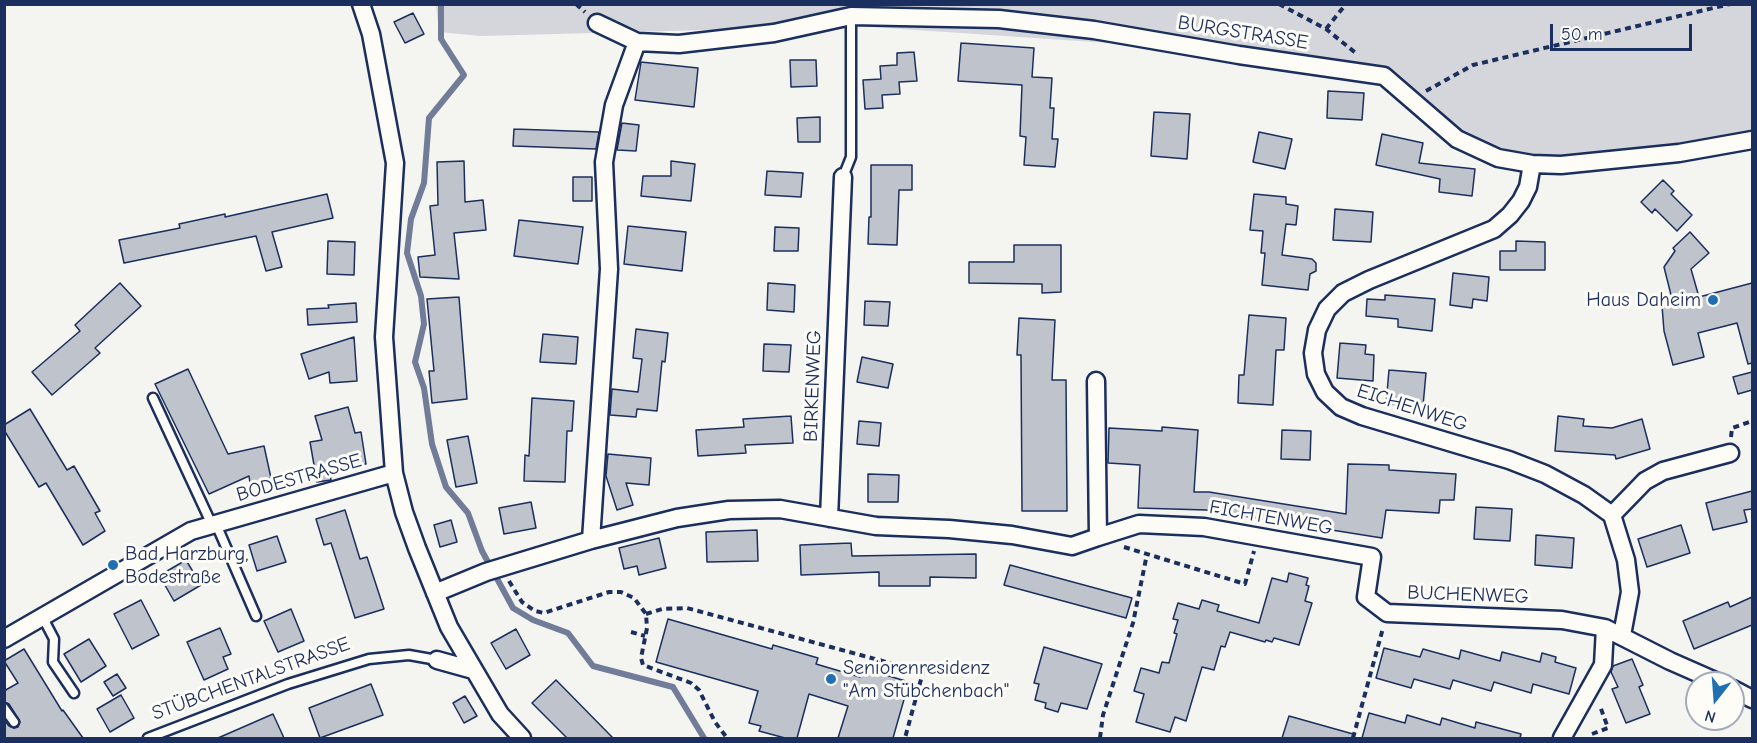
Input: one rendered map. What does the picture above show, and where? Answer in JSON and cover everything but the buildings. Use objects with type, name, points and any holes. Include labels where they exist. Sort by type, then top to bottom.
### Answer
[{"type":"street","points":[[361,4],[371,34],[395,164],[384,337],[394,473],[404,512],[449,627],[500,714],[522,738]]},
{"type":"street","name":"BURGSTRASSE","points":[[597,23],[637,42],[679,44],[774,33],[851,16],[999,19],[1094,30],[1239,55],[1384,76],[1457,139],[1498,158],[1532,164],[1561,165],[1679,153],[1752,140]]},
{"type":"street","points":[[591,540],[609,269],[604,162],[614,105],[637,42]]},
{"type":"street","name":"EICHENWEG","points":[[1532,164],[1528,188],[1521,201],[1494,229],[1369,280],[1343,293],[1327,309],[1317,330],[1313,353],[1316,374],[1325,392],[1341,407],[1362,416],[1509,460],[1545,474],[1584,495],[1612,515]]},
{"type":"street","name":"BIRKENWEG","points":[[829,518],[843,177]]},
{"type":"street","points":[[1096,381],[1098,537]]},
{"type":"street","points":[[1622,635],[1630,592],[1626,560],[1612,515],[1645,482],[1663,471],[1730,453]]},
{"type":"street","name":"BODESTRASSE","points":[[4,639],[191,531],[394,473]]},
{"type":"street","points":[[435,594],[496,569],[591,540],[677,518],[729,510],[780,509],[829,518]]},
{"type":"street","name":"FICHTENWEG","points":[[829,518],[876,526],[949,529],[1012,535],[1072,546],[1139,524],[1204,527],[1372,557],[1366,597],[1387,612]]},
{"type":"street","name":"BUCHENWEG","points":[[1387,612],[1562,620],[1605,628],[1693,671]]},
{"type":"street","points":[[1562,738],[1603,665],[1605,628]]},
{"type":"street","name":"STÜBCHENTALSTRASSE","points":[[437,660],[473,670]]},
{"type":"lane","name":"BIRKENWEG","points":[[843,177],[851,157],[851,16]]},
{"type":"lane","points":[[153,398],[256,616]]},
{"type":"lane","points":[[42,616],[54,639],[53,662],[74,693]]},
{"type":"lane","name":"STÜBCHENTALSTRASSE","points":[[148,738],[288,684],[369,659],[409,655],[437,660]]},
{"type":"lane","points":[[4,708],[14,722]]},
{"type":"path","points":[[1279,4],[1326,28],[1346,4]]},
{"type":"path","points":[[1412,100],[1473,64],[1730,4]]},
{"type":"path","points":[[1730,453],[1732,428],[1752,422]]},
{"type":"path","points":[[1135,551],[1245,584],[1250,568]]},
{"type":"path","points":[[1100,738],[1103,715],[1132,623],[1147,554]]},
{"type":"path","points":[[496,569],[522,602],[535,611],[544,613],[609,592],[621,592],[634,598],[646,614],[647,628],[641,658],[642,664],[691,683],[699,690],[715,722],[727,738]]},
{"type":"path","points":[[646,614],[662,609],[687,608],[923,672],[905,738]]},
{"type":"path","name":"BUCHENWEG","points":[[1353,738],[1387,612]]},
{"type":"path","points":[[631,632],[645,636]]},
{"type":"shaded area","points":[[436,5],[1752,5],[1752,130],[1577,160],[1512,153],[1462,132],[1396,73],[1382,68],[1301,56],[857,26],[481,36],[439,32]]},
{"type":"waterway","points":[[441,4],[441,39],[464,75],[429,118],[424,183],[411,219],[407,253],[421,296],[424,324],[415,362],[424,388],[432,444],[446,487],[468,513],[482,551],[513,608],[533,620],[568,633],[593,666],[673,687],[704,738]]},
{"type":"place","name":"Haus Daheim","points":[[1713,300]]},
{"type":"place","name":"Bad Harzburg, Bodestraße","points":[[113,565]]},
{"type":"place","name":"Seniorenresidenz \"Am Stübchenbach\"","points":[[831,679]]}]
